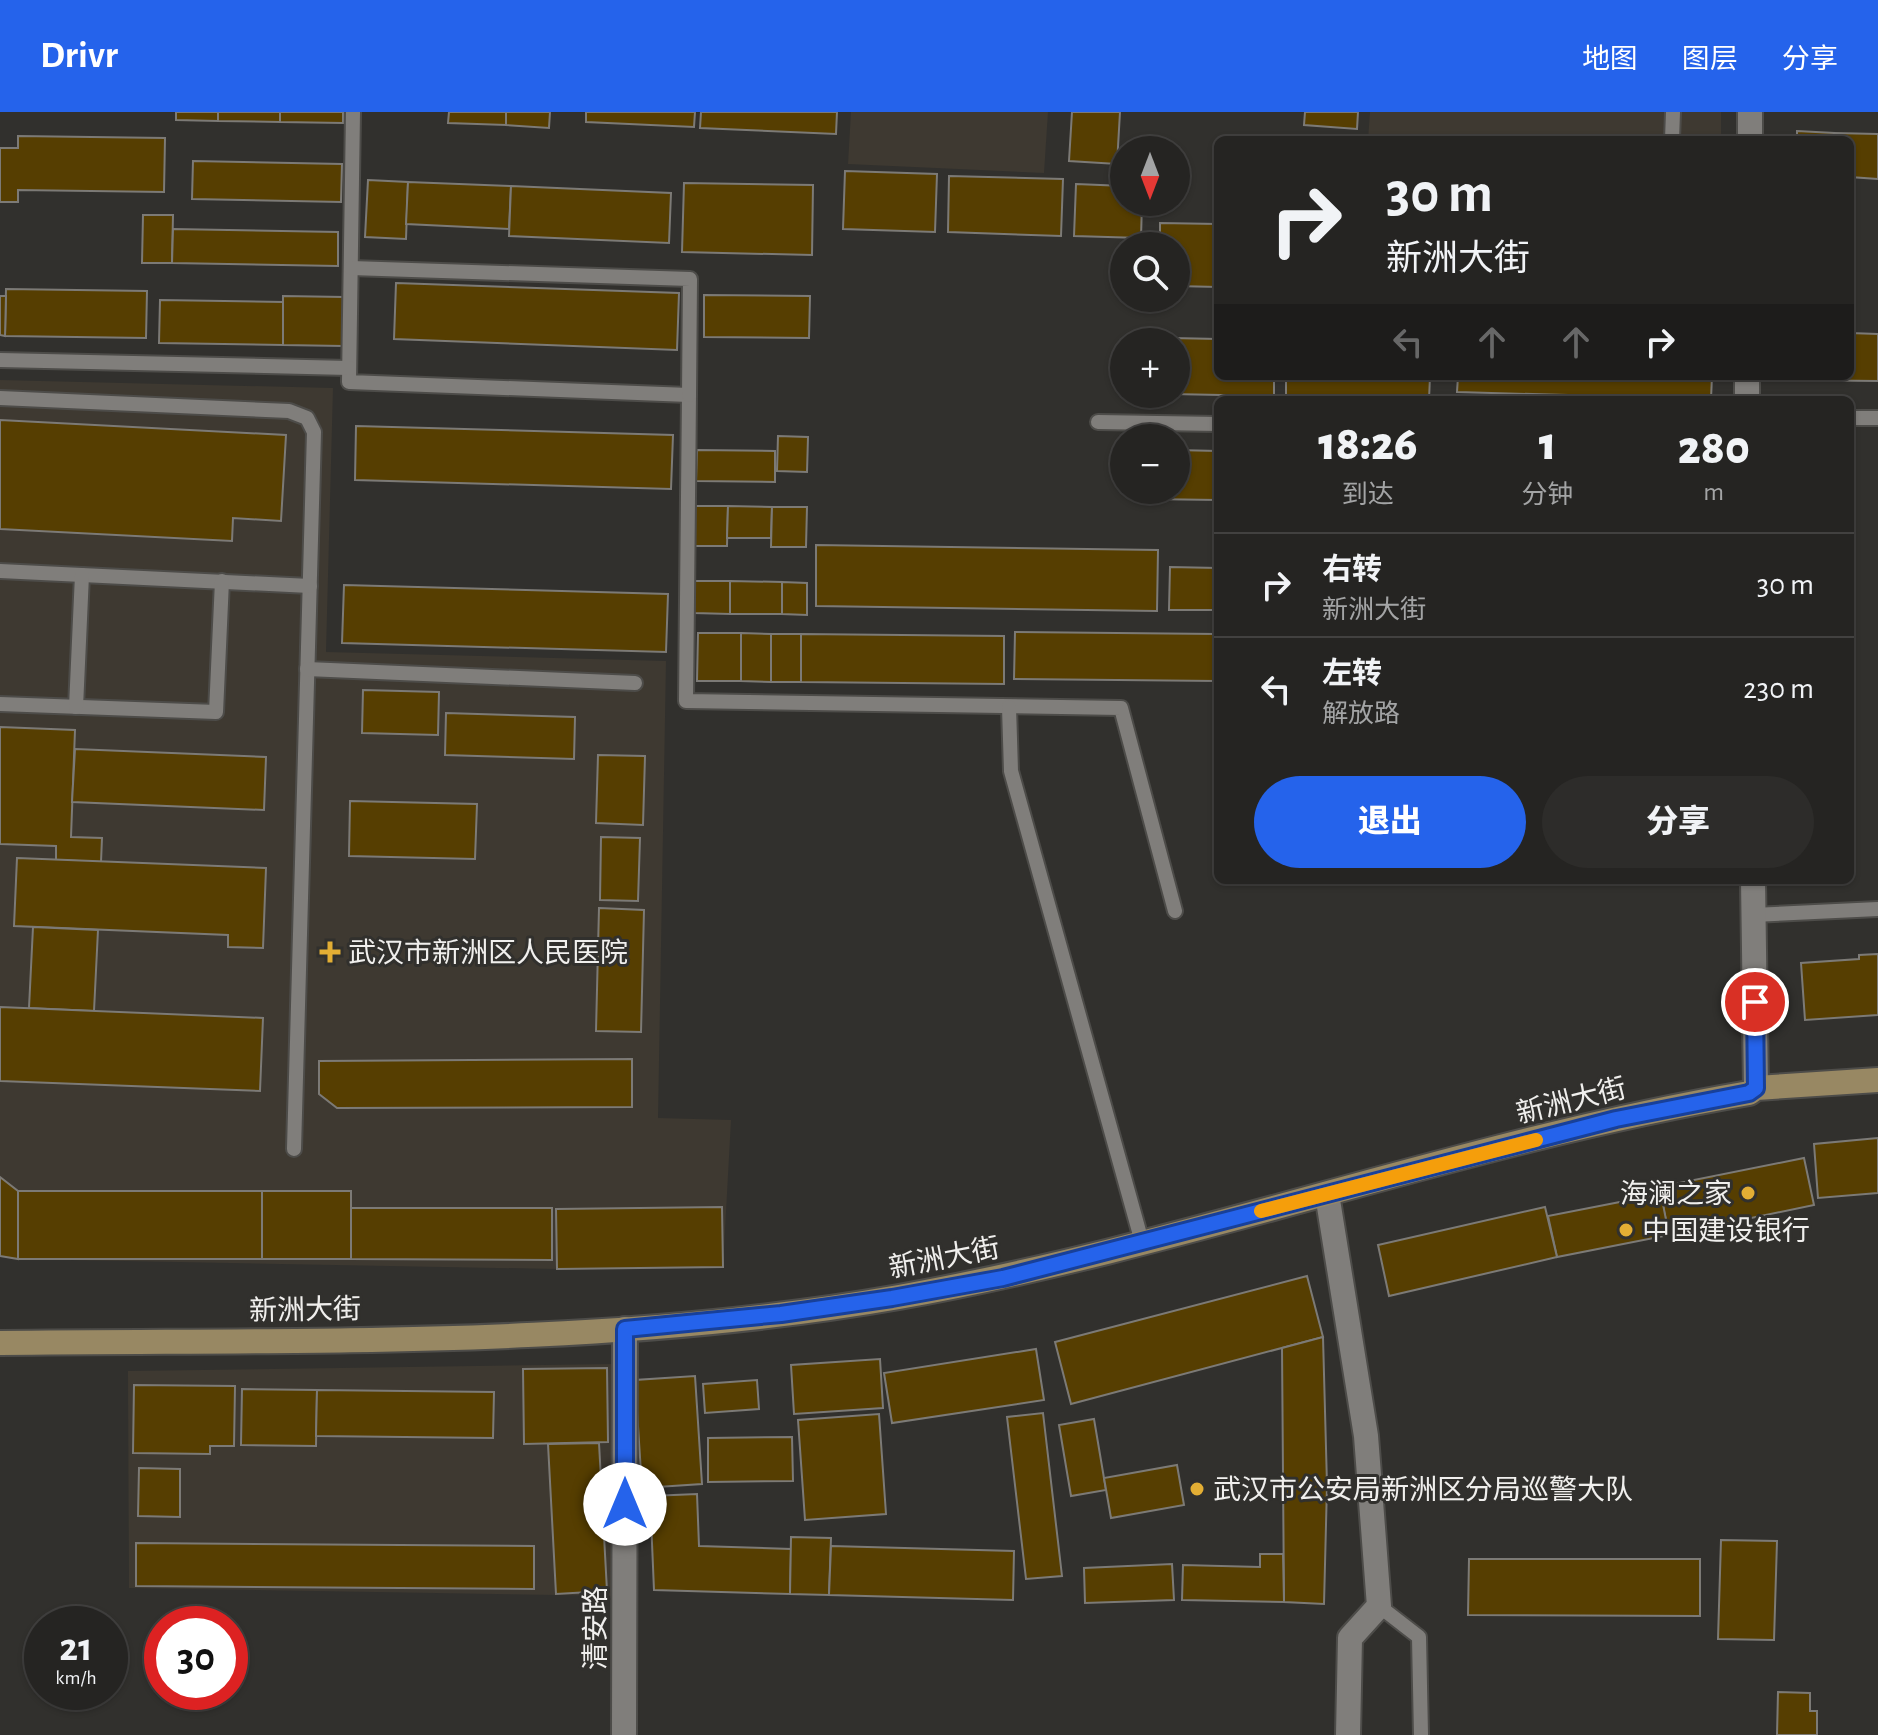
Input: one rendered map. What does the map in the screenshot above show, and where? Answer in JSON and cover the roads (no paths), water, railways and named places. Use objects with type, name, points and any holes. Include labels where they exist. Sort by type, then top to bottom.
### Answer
[{"type":"main road","name":"新洲大街","points":[[0,1343],[445,1337],[625,1329],[781,1314],[1003,1278],[1616,1119],[1749,1093],[1756,1088],[1878,1080]]},
{"type":"street","points":[[1750,112],[1750,136]]},
{"type":"street","points":[[1753,884],[1756,1088]]},
{"type":"street","points":[[1327,1194],[1366,1436],[1379,1606],[1350,1638],[1348,1735]]},
{"type":"street","name":"清安路","points":[[624,1735],[625,1329]]},
{"type":"lane","points":[[353,112],[349,382],[689,395]]},
{"type":"lane","points":[[1672,136],[1673,112]]},
{"type":"lane","points":[[351,268],[690,279],[686,701],[1121,708],[1175,911]]},
{"type":"lane","points":[[0,360],[349,368]]},
{"type":"lane","points":[[0,398],[289,411],[307,418],[314,432],[294,1149]]},
{"type":"lane","points":[[1854,418],[1878,418]]},
{"type":"lane","points":[[1098,422],[1214,424]]},
{"type":"lane","points":[[0,571],[310,586]]},
{"type":"lane","points":[[76,707],[82,575]]},
{"type":"lane","points":[[0,704],[216,712],[222,581]]},
{"type":"lane","points":[[307,669],[635,683]]},
{"type":"lane","points":[[1009,707],[1011,771],[1142,1242]]},
{"type":"lane","points":[[1753,915],[1878,909]]},
{"type":"lane","points":[[1379,1606],[1419,1637],[1421,1735]]},
{"type":"place","name":"武汉市新洲区人民医院","points":[[330,952]]},
{"type":"place","name":"海澜之家","points":[[1748,1193]]},
{"type":"place","name":"中国建设银行","points":[[1626,1230]]},
{"type":"place","name":"武汉市公安局新洲区分局巡警大队","points":[[1197,1489]]}]
